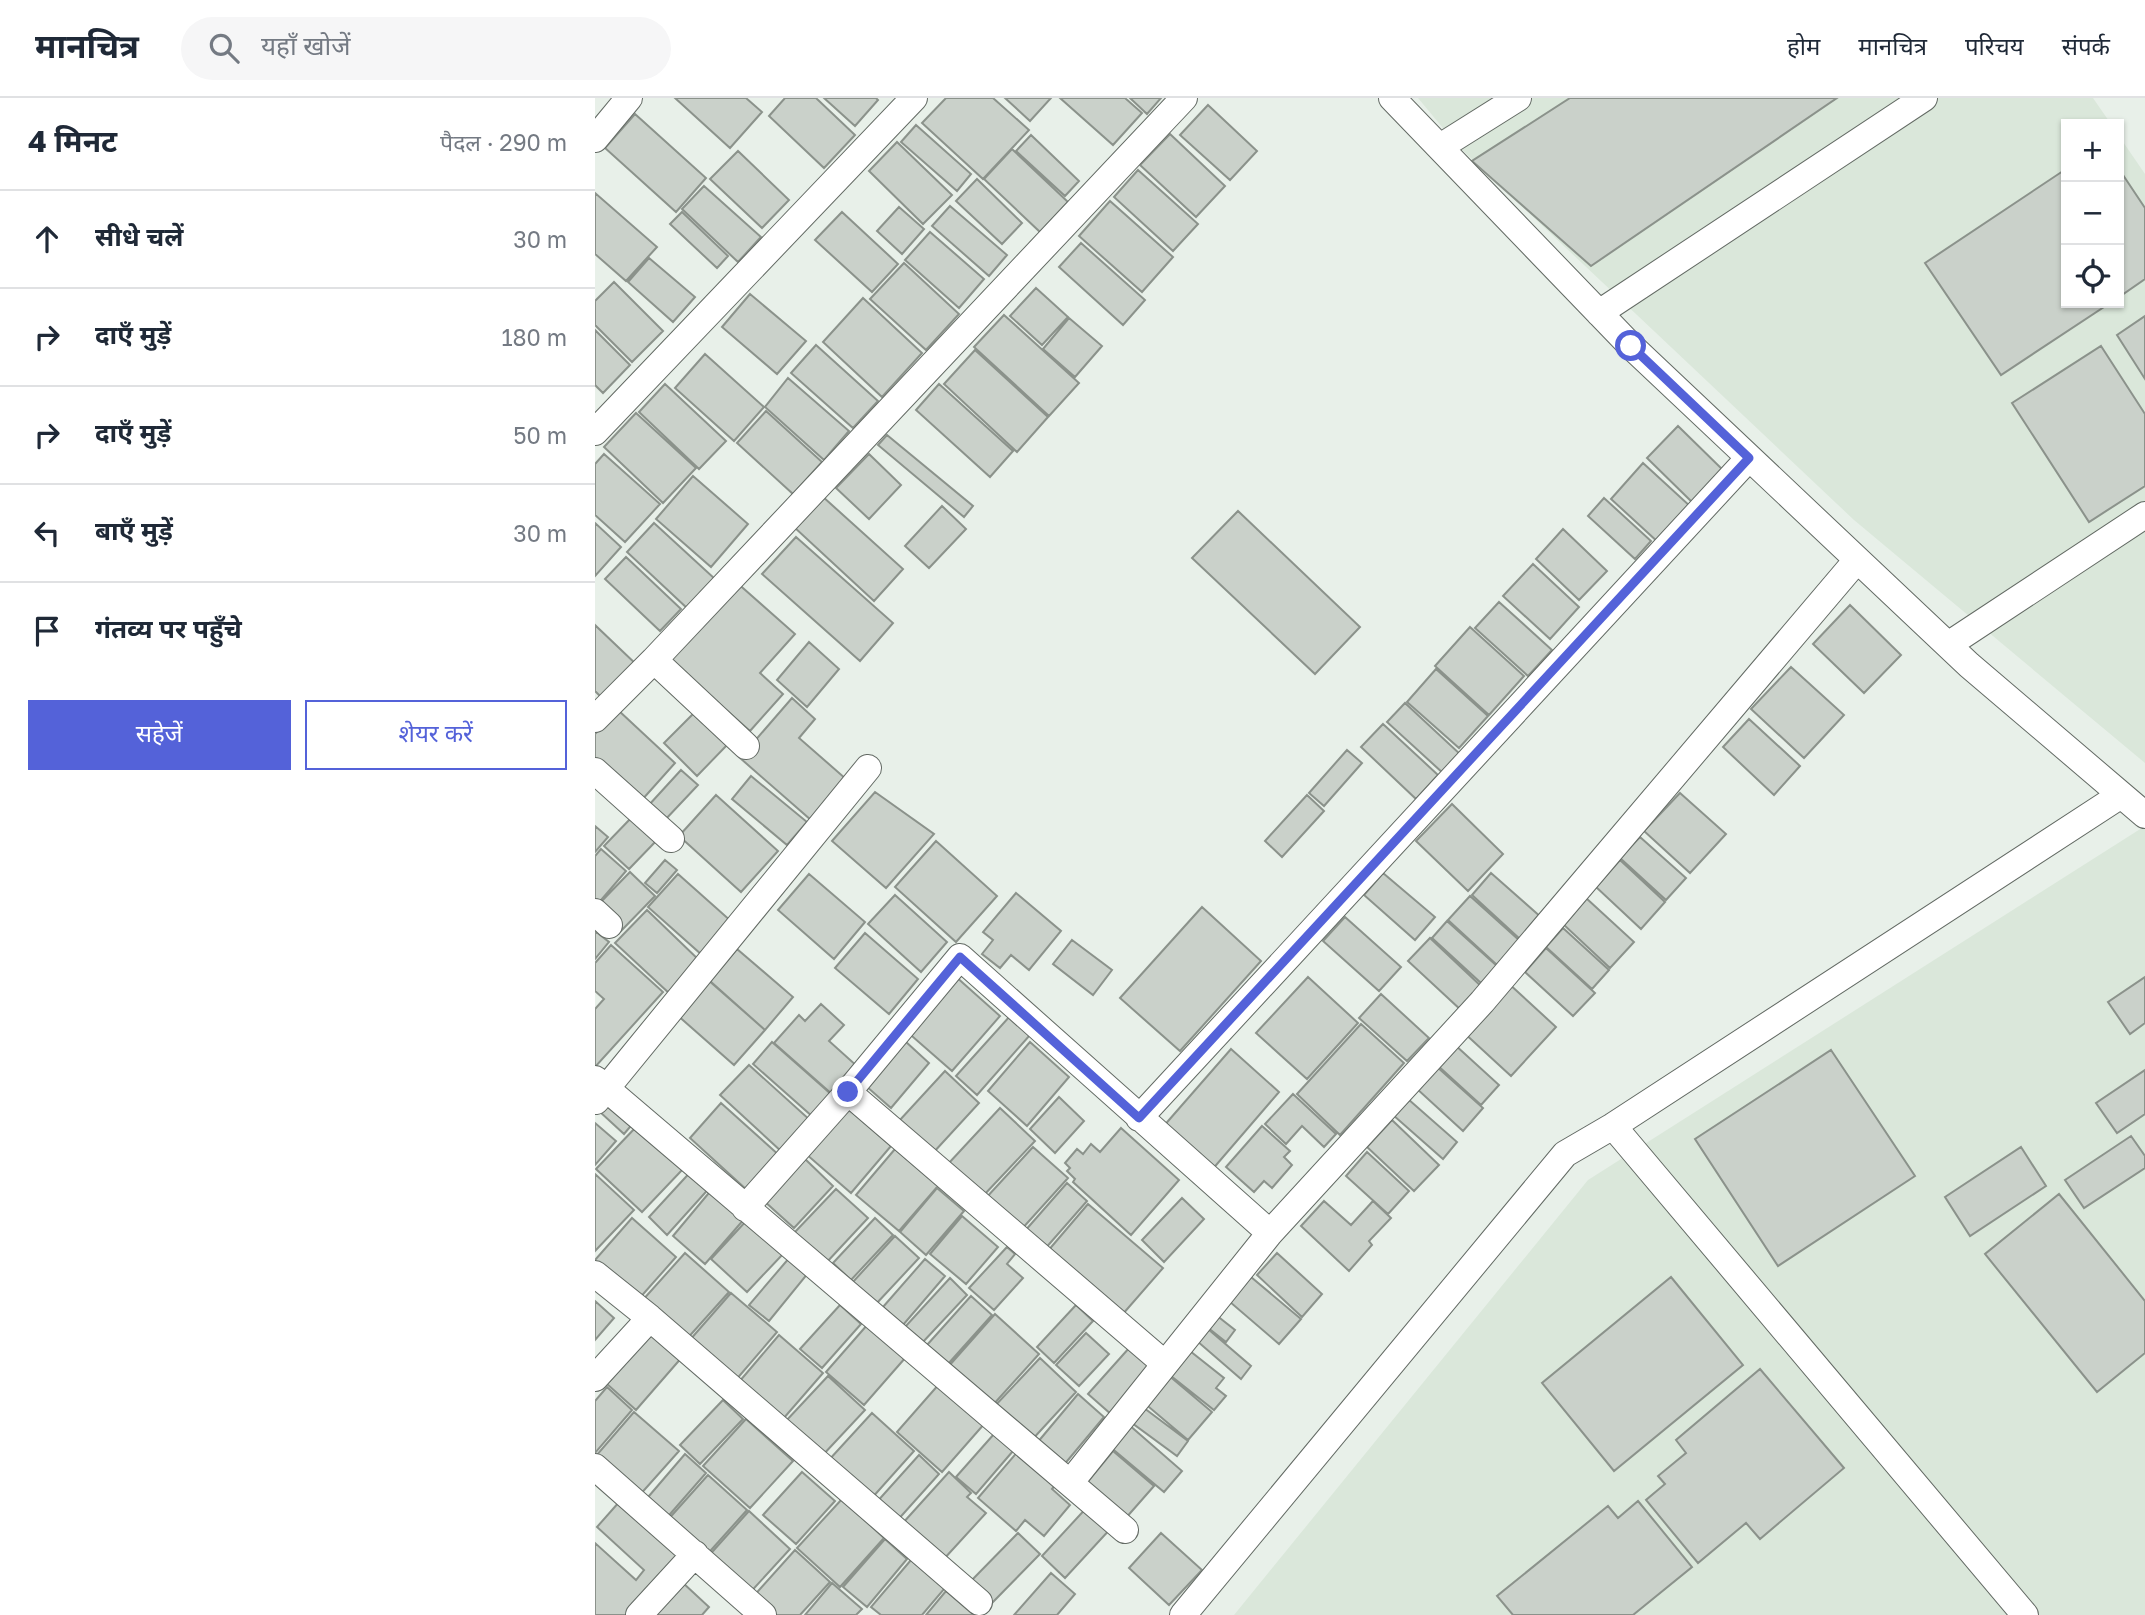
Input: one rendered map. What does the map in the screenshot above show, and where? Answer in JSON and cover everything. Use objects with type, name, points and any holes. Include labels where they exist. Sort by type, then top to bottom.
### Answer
[{"type":"street","points":[[595,139],[629,98]]},
{"type":"street","points":[[595,432],[914,98]]},
{"type":"street","points":[[595,719],[654,660],[1184,98]]},
{"type":"street","points":[[1392,98],[1631,346],[1948,645],[2145,815]]},
{"type":"street","points":[[1440,147],[1518,98]]},
{"type":"street","points":[[1599,313],[1924,98]]},
{"type":"street","points":[[1139,1118],[1749,458]]},
{"type":"street","points":[[1948,645],[2145,516]]},
{"type":"street","points":[[1070,1483],[1270,1233],[1482,1002],[1857,559]]},
{"type":"street","points":[[654,660],[746,746]]},
{"type":"street","points":[[868,768],[599,1090],[745,1208],[1125,1530]]},
{"type":"street","points":[[595,771],[671,839]]},
{"type":"street","points":[[1182,1615],[1565,1154],[1613,1126],[2121,795]]},
{"type":"street","points":[[745,1208],[848,1092],[960,957],[1270,1233]]},
{"type":"street","points":[[848,1092],[1165,1364]]},
{"type":"street","points":[[1613,1126],[2025,1615]]},
{"type":"street","points":[[595,1274],[650,1318],[979,1602]]},
{"type":"street","points":[[595,1378],[650,1318]]},
{"type":"street","points":[[595,1467],[763,1615]]},
{"type":"street","points":[[639,1615],[695,1554]]},
{"type":"shaded area","points":[[1418,98],[2093,98],[2108,119],[2061,119],[2061,308],[2124,308],[2124,143],[2145,174],[2145,763],[1854,520],[1457,145]]},
{"type":"shaded area","points":[[2145,826],[2145,1615],[1234,1615],[1588,1180]]},
{"type":"building","points":[[675,98],[746,98],[762,112],[730,148]]},
{"type":"building","points":[[785,98],[816,98],[855,135],[824,168],[769,116]]},
{"type":"building","points":[[824,98],[876,98],[878,100],[855,126]]},
{"type":"building","points":[[946,98],[993,98],[1029,130],[983,179],[922,123]]},
{"type":"building","points":[[1005,98],[1051,98],[1030,121]]},
{"type":"building","points":[[1060,98],[1125,98],[1142,113],[1113,145]]},
{"type":"building","points":[[1130,98],[1161,98],[1147,114]]},
{"type":"building","points":[[1570,98],[1837,98],[1591,266],[1472,161]]},
{"type":"building","points":[[1208,105],[1257,151],[1230,180],[1180,135]]},
{"type":"building","points":[[635,114],[706,178],[676,212],[605,148]]},
{"type":"building","points":[[916,125],[971,174],[957,191],[901,142]]},
{"type":"building","points":[[1170,134],[1225,186],[1196,217],[1140,165]]},
{"type":"building","points":[[1031,135],[1079,181],[1065,196],[1016,151]]},
{"type":"building","points":[[897,142],[952,195],[923,224],[869,171]]},
{"type":"building","points":[[1012,149],[1068,202],[1040,232],[984,179]]},
{"type":"building","points":[[738,151],[789,200],[762,228],[710,179]]},
{"type":"building","points":[[1138,170],[1198,224],[1173,251],[1114,197]]},
{"type":"building","points":[[2061,172],[2061,308],[2102,308],[2001,375],[1925,263]]},
{"type":"building","points":[[2124,176],[2145,208],[2145,279],[2124,294]]},
{"type":"building","points":[[977,179],[1022,223],[1002,244],[956,201]]},
{"type":"building","points":[[704,186],[761,237],[738,262],[682,209]]},
{"type":"building","points":[[595,193],[657,247],[626,281],[595,254]]},
{"type":"building","points":[[1110,201],[1173,257],[1142,292],[1079,236]]},
{"type":"building","points":[[950,206],[1007,255],[989,276],[932,226]]},
{"type":"building","points":[[899,207],[924,229],[902,254],[877,231]]},
{"type":"building","points":[[682,212],[728,256],[717,268],[670,224]]},
{"type":"building","points":[[842,212],[898,264],[872,292],[815,240]]},
{"type":"building","points":[[930,232],[984,279],[959,308],[905,260]]},
{"type":"building","points":[[1081,243],[1145,300],[1123,325],[1059,267]]},
{"type":"building","points":[[649,258],[695,297],[673,322],[628,282]]},
{"type":"building","points":[[904,263],[959,314],[926,350],[870,299]]},
{"type":"building","points":[[614,282],[663,331],[632,362],[595,325],[595,301]]},
{"type":"building","points":[[1036,288],[1068,317],[1042,345],[1010,316]]},
{"type":"building","points":[[750,294],[806,341],[777,374],[722,327]]},
{"type":"building","points":[[863,298],[922,353],[882,397],[823,342]]},
{"type":"building","points":[[1004,315],[1079,383],[1049,416],[974,347]]},
{"type":"building","points":[[2145,316],[2145,379],[2117,335]]},
{"type":"building","points":[[1069,318],[1102,346],[1075,377],[1043,349]]},
{"type":"building","points":[[595,330],[630,365],[603,393],[595,385]]},
{"type":"building","points":[[816,345],[878,401],[853,428],[791,373]]},
{"type":"building","points":[[2101,346],[2145,414],[2145,486],[2089,522],[2012,403]]},
{"type":"building","points":[[975,350],[1048,417],[1017,452],[944,384]]},
{"type":"building","points":[[705,354],[764,407],[734,441],[675,388]]},
{"type":"building","points":[[788,378],[849,431],[824,460],[765,407]]},
{"type":"building","points":[[665,384],[726,441],[699,469],[639,412]]},
{"type":"building","points":[[939,384],[1013,451],[990,477],[916,410]]},
{"type":"building","points":[[766,411],[822,462],[793,494],[737,443]]},
{"type":"building","points":[[636,413],[696,468],[663,503],[604,447]]},
{"type":"building","points":[[1678,426],[1725,472],[1694,504],[1647,458]]},
{"type":"building","points":[[887,435],[973,506],[964,517],[878,445]]},
{"type":"building","points":[[604,454],[660,504],[625,542],[595,515],[595,464]]},
{"type":"building","points":[[869,454],[901,485],[869,519],[836,488]]},
{"type":"building","points":[[1643,463],[1691,507],[1659,543],[1611,499]]},
{"type":"building","points":[[693,476],[748,524],[711,567],[656,519]]},
{"type":"building","points":[[822,496],[903,569],[874,601],[794,527]]},
{"type":"building","points":[[1604,498],[1651,541],[1635,559],[1588,516]]},
{"type":"building","points":[[942,506],[966,529],[929,568],[905,546]]},
{"type":"building","points":[[1238,511],[1360,627],[1315,674],[1192,558]]},
{"type":"building","points":[[595,523],[621,547],[595,576]]},
{"type":"building","points":[[654,523],[715,579],[688,609],[627,552]]},
{"type":"building","points":[[1563,529],[1607,571],[1579,600],[1536,559]]},
{"type":"building","points":[[796,537],[893,623],[860,661],[762,574]]},
{"type":"building","points":[[626,557],[681,609],[660,631],[605,579]]},
{"type":"building","points":[[1533,564],[1579,607],[1550,639],[1503,596]]},
{"type":"building","points":[[735,581],[795,634],[760,673],[783,694],[750,731],[667,658]]},
{"type":"building","points":[[1499,602],[1552,650],[1528,676],[1475,628]]},
{"type":"building","points":[[1850,605],[1901,655],[1864,693],[1813,644]]},
{"type":"building","points":[[595,625],[638,666],[605,701],[595,691]]},
{"type":"building","points":[[1470,627],[1524,676],[1489,715],[1435,666]]},
{"type":"building","points":[[809,642],[839,669],[807,707],[777,680]]},
{"type":"building","points":[[1791,667],[1844,715],[1804,758],[1751,709]]},
{"type":"building","points":[[1436,669],[1488,716],[1459,748],[1407,702]]},
{"type":"building","points":[[792,698],[815,719],[799,738],[846,779],[811,820],[740,758]]},
{"type":"building","points":[[1405,703],[1461,755],[1444,774],[1387,722]]},
{"type":"building","points":[[618,710],[675,763],[641,801],[595,758],[595,734]]},
{"type":"building","points":[[697,710],[729,743],[697,776],[664,743]]},
{"type":"building","points":[[1749,719],[1800,766],[1774,795],[1723,747]]},
{"type":"building","points":[[1383,724],[1438,775],[1416,799],[1361,747]]},
{"type":"building","points":[[1347,750],[1362,763],[1324,806],[1309,793]]},
{"type":"building","points":[[681,770],[698,785],[664,821],[648,806]]},
{"type":"building","points":[[751,776],[807,822],[787,845],[732,799]]},
{"type":"building","points":[[875,792],[934,834],[886,888],[832,841]]},
{"type":"building","points":[[1680,793],[1726,834],[1690,873],[1644,831]]},
{"type":"building","points":[[716,795],[778,851],[741,892],[679,836]]},
{"type":"building","points":[[1307,795],[1324,811],[1282,857],[1265,841]]},
{"type":"building","points":[[1452,804],[1503,854],[1468,891],[1416,841]]},
{"type":"building","points":[[633,816],[658,839],[629,869],[604,846]]},
{"type":"building","points":[[595,826],[608,837],[595,852]]},
{"type":"building","points":[[1640,837],[1686,878],[1666,900],[1620,858]]},
{"type":"building","points":[[936,841],[997,896],[956,942],[895,887]]},
{"type":"building","points":[[601,849],[626,871],[595,907],[595,856]]},
{"type":"building","points":[[665,860],[677,870],[657,893],[645,883]]},
{"type":"building","points":[[1620,860],[1665,902],[1641,929],[1596,887]]},
{"type":"building","points":[[630,872],[655,896],[619,933],[595,908]]},
{"type":"building","points":[[1383,873],[1435,917],[1415,940],[1364,895]]},
{"type":"building","points":[[1491,873],[1542,918],[1521,940],[1472,895]]},
{"type":"building","points":[[678,874],[732,922],[702,955],[648,907]]},
{"type":"building","points":[[809,874],[865,922],[834,959],[778,910]]},
{"type":"building","points":[[1016,893],[1061,931],[1029,970],[1011,955],[1000,968],[982,954],[993,940],[983,932]]},
{"type":"building","points":[[895,895],[947,942],[921,972],[868,924]]},
{"type":"building","points":[[1470,896],[1520,941],[1497,965],[1448,920]]},
{"type":"building","points":[[1586,898],[1634,942],[1610,968],[1563,924]]},
{"type":"building","points":[[1202,907],[1261,961],[1180,1051],[1120,998]]},
{"type":"building","points":[[647,910],[701,962],[670,994],[615,943]]},
{"type":"building","points":[[1345,917],[1401,967],[1379,991],[1323,941]]},
{"type":"building","points":[[1447,921],[1497,966],[1481,983],[1432,938]]},
{"type":"building","points":[[1563,928],[1609,970],[1592,989],[1546,947]]},
{"type":"building","points":[[595,931],[609,942],[595,959]]},
{"type":"building","points":[[865,933],[918,979],[889,1014],[835,968]]},
{"type":"building","points":[[1430,938],[1483,988],[1462,1011],[1408,961]]},
{"type":"building","points":[[1072,940],[1112,970],[1093,995],[1053,964]]},
{"type":"building","points":[[611,945],[663,992],[595,1067],[595,1009],[604,999],[595,991],[595,963]]},
{"type":"building","points":[[1546,948],[1595,993],[1573,1016],[1525,972]]},
{"type":"building","points":[[737,949],[793,997],[765,1030],[710,981]]},
{"type":"building","points":[[954,975],[1000,1016],[952,1071],[905,1030]]},
{"type":"building","points":[[1308,977],[1358,1023],[1307,1079],[1256,1033]]},
{"type":"building","points":[[2145,977],[2145,1023],[2130,1034],[2108,1002]]},
{"type":"building","points":[[707,979],[765,1030],[734,1065],[676,1014]]},
{"type":"building","points":[[1507,982],[1556,1027],[1511,1076],[1462,1031]]},
{"type":"building","points":[[1381,994],[1429,1038],[1407,1061],[1359,1018]]},
{"type":"building","points":[[821,1004],[844,1025],[829,1041],[858,1067],[833,1095],[774,1043],[799,1015],[805,1021]]},
{"type":"building","points":[[1010,1016],[1030,1035],[977,1095],[956,1076]]},
{"type":"building","points":[[1361,1024],[1404,1063],[1340,1135],[1297,1094]]},
{"type":"building","points":[[905,1041],[929,1063],[891,1108],[866,1086]]},
{"type":"building","points":[[772,1042],[832,1095],[813,1117],[753,1064]]},
{"type":"building","points":[[1030,1042],[1069,1077],[1027,1126],[988,1091]]},
{"type":"building","points":[[1454,1044],[1499,1085],[1481,1105],[1436,1064]]},
{"type":"building","points":[[1231,1049],[1279,1092],[1211,1171],[1162,1128]]},
{"type":"building","points":[[1831,1050],[1915,1176],[1778,1266],[1695,1139]]},
{"type":"building","points":[[749,1065],[811,1121],[782,1152],[720,1095]]},
{"type":"building","points":[[1436,1066],[1483,1108],[1463,1131],[1416,1088]]},
{"type":"building","points":[[2145,1070],[2145,1114],[2117,1133],[2096,1103]]},
{"type":"building","points":[[945,1071],[979,1103],[933,1153],[899,1121]]},
{"type":"building","points":[[1293,1094],[1336,1134],[1324,1147],[1302,1126],[1286,1144],[1265,1124]]},
{"type":"building","points":[[1059,1097],[1084,1121],[1055,1153],[1030,1129]]},
{"type":"building","points":[[611,1099],[635,1121],[624,1134],[600,1112]]},
{"type":"building","points":[[1408,1099],[1457,1142],[1443,1159],[1393,1115]]},
{"type":"building","points":[[721,1103],[780,1156],[748,1191],[690,1138]]},
{"type":"building","points":[[846,1107],[891,1146],[851,1193],[806,1154]]},
{"type":"building","points":[[1000,1108],[1035,1141],[983,1196],[948,1164]]},
{"type":"building","points":[[1392,1120],[1439,1165],[1414,1191],[1367,1147]]},
{"type":"building","points":[[595,1123],[616,1141],[595,1165]]},
{"type":"building","points":[[637,1126],[683,1169],[642,1212],[596,1169]]},
{"type":"building","points":[[1262,1126],[1290,1151],[1284,1157],[1292,1165],[1272,1188],[1264,1181],[1254,1192],[1226,1167]]},
{"type":"building","points":[[1121,1128],[1179,1180],[1131,1235],[1073,1182],[1075,1179],[1067,1171],[1070,1168],[1065,1163],[1077,1149],[1083,1154],[1091,1144],[1100,1152]]},
{"type":"building","points":[[2131,1136],[2145,1156],[2145,1168],[2084,1208],[2065,1180]]},
{"type":"building","points":[[1033,1147],[1068,1178],[1020,1231],[985,1199]]},
{"type":"building","points":[[2021,1147],[2046,1186],[1970,1236],[1945,1197]]},
{"type":"building","points":[[895,1149],[938,1186],[899,1231],[856,1195]]},
{"type":"building","points":[[1367,1152],[1409,1191],[1388,1214],[1346,1176]]},
{"type":"building","points":[[803,1157],[833,1186],[794,1228],[763,1200]]},
{"type":"building","points":[[695,1167],[713,1184],[667,1235],[649,1217]]},
{"type":"building","points":[[595,1174],[634,1210],[595,1251]]},
{"type":"building","points":[[1067,1183],[1087,1201],[1044,1250],[1024,1232]]},
{"type":"building","points":[[713,1188],[746,1217],[705,1264],[673,1236]]},
{"type":"building","points":[[937,1188],[964,1211],[926,1255],[900,1232]]},
{"type":"building","points":[[836,1189],[868,1218],[826,1263],[794,1233]]},
{"type":"building","points":[[2059,1194],[2145,1301],[2145,1353],[2097,1392],[1985,1254]]},
{"type":"building","points":[[1182,1198],[1204,1219],[1164,1262],[1142,1240]]},
{"type":"building","points":[[1324,1201],[1351,1225],[1373,1201],[1391,1218],[1369,1241],[1372,1245],[1349,1271],[1301,1226]]},
{"type":"building","points":[[1088,1204],[1163,1268],[1122,1315],[1047,1252]]},
{"type":"building","points":[[962,1216],[998,1247],[966,1284],[930,1254]]},
{"type":"building","points":[[632,1218],[676,1257],[637,1301],[595,1264],[595,1260]]},
{"type":"building","points":[[875,1218],[893,1235],[851,1280],[833,1263]]},
{"type":"building","points":[[747,1220],[783,1254],[747,1292],[711,1259]]},
{"type":"building","points":[[895,1236],[919,1258],[876,1304],[852,1283]]},
{"type":"building","points":[[1007,1247],[1015,1254],[1007,1264],[1023,1278],[994,1310],[969,1288]]},
{"type":"building","points":[[685,1253],[729,1292],[685,1341],[641,1302]]},
{"type":"building","points":[[1277,1253],[1322,1294],[1302,1317],[1257,1275]]},
{"type":"building","points":[[790,1257],[809,1272],[769,1321],[749,1305]]},
{"type":"building","points":[[925,1259],[945,1276],[903,1325],[883,1307]]},
{"type":"building","points":[[1251,1277],[1301,1319],[1279,1344],[1230,1302]]},
{"type":"building","points":[[1671,1277],[1743,1365],[1614,1471],[1542,1383]]},
{"type":"building","points":[[950,1278],[967,1295],[922,1343],[905,1327]]},
{"type":"building","points":[[731,1293],[777,1332],[735,1381],[689,1341]]},
{"type":"building","points":[[971,1296],[992,1315],[948,1364],[927,1345]]},
{"type":"building","points":[[595,1301],[614,1318],[595,1340]]},
{"type":"building","points":[[840,1305],[861,1324],[822,1368],[800,1349]]},
{"type":"building","points":[[1076,1305],[1093,1321],[1054,1363],[1037,1347]]},
{"type":"building","points":[[995,1314],[1039,1354],[992,1406],[948,1367]]},
{"type":"building","points":[[1216,1315],[1235,1330],[1226,1342],[1207,1327]]},
{"type":"building","points":[[868,1324],[906,1357],[864,1405],[826,1372]]},
{"type":"building","points":[[1208,1329],[1251,1366],[1241,1379],[1197,1341]]},
{"type":"building","points":[[654,1331],[683,1356],[636,1410],[607,1384]]},
{"type":"building","points":[[1086,1333],[1109,1354],[1079,1386],[1056,1365]]},
{"type":"building","points":[[779,1335],[823,1373],[783,1419],[739,1382]]},
{"type":"building","points":[[1130,1347],[1155,1370],[1112,1415],[1088,1394]]},
{"type":"building","points":[[1190,1351],[1224,1378],[1216,1388],[1226,1396],[1214,1410],[1166,1372]]},
{"type":"building","points":[[1040,1358],[1076,1392],[1030,1442],[993,1408]]},
{"type":"building","points":[[1760,1369],[1844,1468],[1760,1539],[1746,1523],[1698,1563],[1646,1500],[1665,1484],[1658,1476],[1686,1453],[1676,1440]]},
{"type":"building","points":[[1167,1374],[1212,1412],[1188,1440],[1143,1402]]},
{"type":"building","points":[[828,1376],[865,1410],[821,1457],[785,1422]]},
{"type":"building","points":[[940,1383],[985,1423],[942,1472],[897,1432]]},
{"type":"building","points":[[607,1387],[632,1410],[595,1453],[595,1401]]},
{"type":"building","points":[[1078,1394],[1104,1417],[1063,1466],[1037,1443]]},
{"type":"building","points":[[723,1400],[743,1419],[700,1464],[680,1445]]},
{"type":"building","points":[[1144,1408],[1188,1441],[1177,1456],[1132,1423]]},
{"type":"building","points":[[634,1412],[679,1451],[638,1497],[595,1457]]},
{"type":"building","points":[[872,1413],[914,1451],[871,1499],[828,1461]]},
{"type":"building","points":[[746,1419],[793,1461],[750,1508],[703,1466]]},
{"type":"building","points":[[1128,1424],[1182,1471],[1164,1492],[1109,1446]]},
{"type":"building","points":[[994,1434],[1013,1451],[976,1494],[956,1477]]},
{"type":"building","points":[[1020,1449],[1058,1482],[1052,1489],[1070,1505],[1044,1536],[1025,1520],[1016,1531],[978,1498]]},
{"type":"building","points":[[1113,1451],[1154,1486],[1125,1519],[1085,1485]]},
{"type":"building","points":[[685,1454],[706,1473],[664,1521],[643,1503]]},
{"type":"building","points":[[919,1455],[939,1474],[895,1523],[875,1504]]},
{"type":"building","points":[[802,1472],[835,1501],[796,1544],[763,1515]]},
{"type":"building","points":[[949,1472],[971,1493],[967,1497],[986,1513],[943,1560],[902,1524]]},
{"type":"building","points":[[708,1475],[747,1510],[703,1559],[665,1523]]},
{"type":"building","points":[[842,1499],[884,1538],[840,1587],[797,1548]]},
{"type":"building","points":[[620,1501],[682,1557],[630,1615],[595,1615],[595,1543],[636,1580],[644,1570],[597,1527]]},
{"type":"building","points":[[1638,1501],[1692,1567],[1633,1615],[1513,1615],[1497,1596],[1608,1506],[1618,1518]]},
{"type":"building","points":[[1090,1504],[1113,1526],[1065,1578],[1042,1556]]},
{"type":"building","points":[[749,1511],[790,1549],[746,1597],[705,1560]]},
{"type":"building","points":[[1018,1533],[1040,1554],[991,1604],[969,1583]]},
{"type":"building","points":[[1161,1533],[1202,1570],[1169,1605],[1129,1568]]},
{"type":"building","points":[[885,1539],[907,1559],[867,1607],[843,1587]]},
{"type":"building","points":[[795,1550],[830,1582],[800,1615],[768,1615],[751,1599]]},
{"type":"building","points":[[911,1560],[945,1588],[922,1615],[881,1615],[871,1607]]},
{"type":"building","points":[[1051,1573],[1075,1594],[1057,1615],[1014,1615]]},
{"type":"building","points":[[682,1582],[709,1607],[702,1615],[654,1615]]},
{"type":"building","points":[[832,1583],[862,1609],[856,1615],[805,1615]]},
{"type":"building","points":[[946,1591],[974,1615],[926,1615]]},
{"type":"route","points":[[848,1092],[960,957],[1139,1118],[1749,458],[1631,346]]}]
